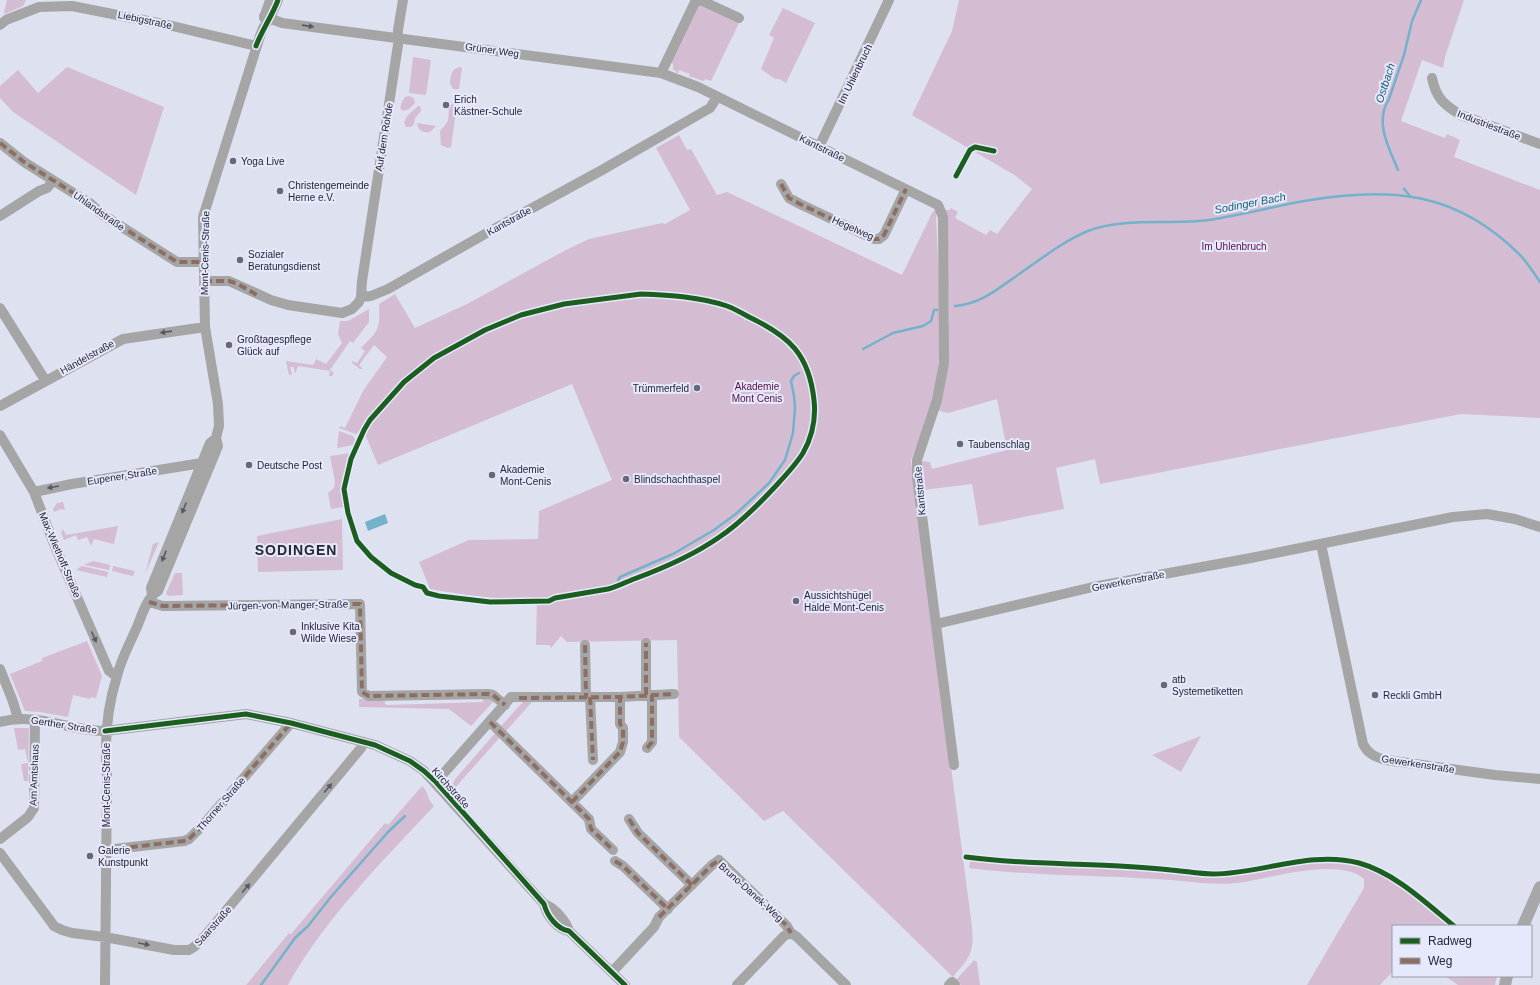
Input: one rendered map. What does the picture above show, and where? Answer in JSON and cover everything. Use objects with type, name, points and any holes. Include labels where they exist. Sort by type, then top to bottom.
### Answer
[{"type":"main road","points":[[1524,925],[1540,887]]},
{"type":"street","name":"Mont-Cenis-Straße","points":[[105,985],[106,731],[116,676],[142,615],[151,598],[151,588],[206,464],[210,443],[216,438],[219,426],[218,404],[205,327],[203,217],[256,46],[267,17],[270,0]]},
{"type":"street","name":"Mont-Cenis-Straße","points":[[267,17],[278,0]]},
{"type":"street","name":"Auf dem Rohde","points":[[361,297],[362,281],[399,39],[398,30],[403,0]]},
{"type":"street","points":[[661,73],[696,0]]},
{"type":"street","points":[[700,0],[739,18]]},
{"type":"street","name":"Im Uhlenbruch","points":[[819,147],[889,0]]},
{"type":"street","points":[[0,25],[6,20],[38,3]]},
{"type":"street","name":"Liebigstraße","points":[[38,3],[88,8],[256,46]]},
{"type":"street","name":"Grüner Weg","points":[[267,17],[282,23],[661,73],[692,84],[717,98]]},
{"type":"street","name":"Industriestraße","points":[[1432,78],[1434,90],[1440,98],[1452,110],[1460,115],[1540,144]]},
{"type":"street","name":"Kantstraße","points":[[361,297],[371,296],[388,289],[602,170],[710,108],[717,98],[938,205],[943,217],[944,363],[937,400],[917,460],[917,477],[954,765]]},
{"type":"street","name":"Uhlandstraße","points":[[0,143],[24,162],[53,181],[61,184],[85,200],[100,213],[177,262],[204,262]]},
{"type":"street","points":[[0,216],[39,191],[47,188],[53,181]]},
{"type":"street","name":"Hegelweg","points":[[781,184],[789,198],[874,239],[879,239],[884,235],[906,189]]},
{"type":"street","points":[[204,281],[229,281],[238,284],[256,295],[279,303],[342,313],[347,312],[356,306],[361,297]]},
{"type":"street","points":[[0,308],[45,380]]},
{"type":"street","name":"Händelstraße","points":[[0,406],[45,380],[123,339],[205,327]]},
{"type":"street","name":"Max-Wiethoff-Straße","points":[[0,435],[34,492],[51,538],[109,671],[116,676]]},
{"type":"street","name":"Eupener Straße","points":[[34,492],[72,484],[206,464]]},
{"type":"street","name":"Gewerkenstraße","points":[[936,624],[1093,587],[1321,544],[1453,517],[1487,514],[1515,519],[1540,527]]},
{"type":"street","name":"Gewerkenstraße","points":[[1321,544],[1363,744],[1366,750],[1371,755],[1386,760],[1495,775],[1540,779]]},
{"type":"street","name":"Jürgen-von-Manger-Straße","points":[[151,598],[163,606],[360,604],[362,692],[364,694],[369,696],[488,694],[492,695],[505,705]]},
{"type":"street","points":[[646,643],[652,742],[647,748]]},
{"type":"street","points":[[585,645],[593,760]]},
{"type":"street","points":[[0,669],[18,718]]},
{"type":"street","points":[[436,782],[512,698],[620,697],[674,694]]},
{"type":"street","points":[[572,802],[620,752],[623,742],[623,728],[620,724],[620,697]]},
{"type":"street","name":"Kirchstraße","points":[[106,731],[246,714],[291,723],[364,742],[388,750],[410,761],[436,782],[544,904],[554,910],[567,925],[569,931],[612,972],[622,984]]},
{"type":"street","name":"Gerther Straße","points":[[0,722],[18,718],[93,731],[106,731]]},
{"type":"street","name":"Am Amtshaus","points":[[0,839],[28,817],[34,808],[36,720]]},
{"type":"street","points":[[490,722],[589,819],[590,829],[613,850]]},
{"type":"street","name":"Thorner Straße","points":[[106,850],[189,839],[204,824],[291,723]]},
{"type":"street","name":"Saarstraße","points":[[0,853],[54,926],[72,933],[105,937],[174,950],[189,950],[206,936],[361,748],[364,742]]},
{"type":"street","points":[[629,819],[638,833],[692,886]]},
{"type":"street","name":"Bruno-Danek-Weg","points":[[612,972],[654,927],[660,917],[719,860],[786,925],[791,933]]},
{"type":"street","points":[[615,861],[668,909]]},
{"type":"street","points":[[737,985],[784,936],[791,933],[797,937],[846,985]]},
{"type":"green space","points":[[7,0],[26,0],[23,6],[5,14],[4,12]]},
{"type":"green space","name":"Im Uhlenbruch","points":[[959,0],[1464,0],[1445,57],[1443,68],[1422,60],[1401,121],[1445,138],[1447,134],[1460,140],[1454,157],[1540,190],[1540,418],[1461,414],[1100,484],[1095,459],[1056,468],[1064,509],[979,526],[972,484],[923,490],[921,461],[930,462],[932,469],[1007,450],[997,399],[948,413],[936,410],[949,322],[946,210],[950,210],[951,208],[958,212],[955,218],[986,235],[990,230],[997,234],[1032,189],[1016,176],[912,115],[952,31]]},
{"type":"green space","points":[[698,5],[739,23],[711,81],[705,79],[704,81],[689,77],[690,74],[679,70],[678,73],[676,73],[676,71],[673,70],[673,64],[669,62]]},
{"type":"green space","points":[[783,8],[815,23],[786,83],[779,79],[775,79],[761,69],[774,38],[769,35]]},
{"type":"green space","points":[[413,57],[431,60],[426,95],[409,93]]},
{"type":"green space","points":[[67,67],[164,107],[136,195],[13,112],[0,98],[0,86],[18,70],[38,93]]},
{"type":"green space","points":[[460,67],[462,68],[459,89],[453,89],[450,83],[451,75],[455,69]]},
{"type":"green space","points":[[409,96],[414,98],[415,103],[409,109],[403,111],[400,108],[402,102],[405,97]]},
{"type":"green space","points":[[455,102],[457,104],[451,147],[448,148],[441,145],[440,131],[446,124],[449,117],[450,105]]},
{"type":"green space","points":[[418,106],[420,106],[421,111],[415,118],[414,124],[411,127],[406,127],[404,122],[407,116]]},
{"type":"green space","points":[[417,123],[436,126],[430,132],[425,132],[420,130]]},
{"type":"green space","name":"Akademie Mont Cenis","points":[[679,135],[687,150],[691,149],[717,195],[727,192],[902,275],[933,211],[936,212],[941,337],[935,399],[911,460],[972,927],[970,955],[953,977],[783,811],[764,821],[679,737],[677,640],[567,642],[561,636],[551,648],[550,645],[536,645],[537,598],[497,598],[430,589],[419,562],[469,540],[538,539],[539,511],[612,480],[572,384],[378,465],[362,427],[356,434],[339,428],[340,426],[345,428],[363,391],[387,357],[374,345],[359,365],[363,369],[360,369],[352,363],[352,361],[357,363],[365,351],[361,348],[372,337],[377,329],[379,304],[395,294],[415,328],[467,304],[589,239],[662,223],[665,224],[690,210],[656,148]]},
{"type":"green space","points":[[369,309],[369,322],[353,343],[350,341],[330,370],[334,373],[332,376],[329,376],[330,371],[298,366],[295,374],[294,367],[290,367],[292,374],[289,375],[286,361],[313,365],[316,359],[326,364],[342,343],[338,334],[340,321],[348,321]]},
{"type":"green space","points":[[339,431],[353,436],[355,440],[354,445],[337,448]]},
{"type":"green space","points":[[351,453],[344,479],[344,507],[331,509],[328,493],[334,488],[335,482],[330,456]]},
{"type":"green space","points":[[63,502],[65,510],[61,509],[54,512],[53,509],[57,503]]},
{"type":"green space","points":[[342,519],[343,570],[258,572],[257,536]]},
{"type":"green space","points":[[118,526],[114,544],[94,539],[91,546],[87,537],[78,540],[76,535],[64,540],[61,533],[63,529],[66,535]]},
{"type":"green space","points":[[159,542],[145,574],[153,544]]},
{"type":"green space","points":[[93,561],[110,565],[109,570],[84,565]]},
{"type":"green space","points":[[82,566],[108,572],[107,577],[76,570]]},
{"type":"green space","points":[[113,566],[135,571],[133,576],[112,571]]},
{"type":"green space","points":[[175,573],[182,573],[183,595],[168,596],[166,593]]},
{"type":"green space","points":[[87,641],[102,676],[96,698],[91,697],[90,699],[73,695],[68,717],[25,711],[10,674],[42,661],[42,658]]},
{"type":"green space","points":[[483,696],[494,701],[471,726],[449,709],[359,707],[359,699],[385,699],[385,704],[387,705],[483,702]]},
{"type":"green space","points":[[523,702],[532,702],[506,731],[501,726]]},
{"type":"green space","points":[[14,728],[29,728],[28,781],[24,781],[21,764],[28,763],[25,749],[18,750]]},
{"type":"green space","points":[[496,732],[501,736],[454,789],[453,783],[456,778]]},
{"type":"green space","points":[[1201,736],[1181,772],[1152,755]]},
{"type":"green space","points":[[422,786],[434,806],[355,891],[319,937],[288,985],[246,985],[289,933],[291,934],[385,823],[388,825]]},
{"type":"green space","points":[[1328,856],[1349,859],[1370,865],[1406,884],[1458,925],[1392,925],[1392,972],[1380,985],[1307,985],[1364,888],[1364,879],[1353,873],[1339,869],[1306,870],[1245,882],[1211,884],[1131,878],[1015,873],[969,868],[971,857],[977,857],[1222,872],[1243,870],[1294,859]]},
{"type":"green space","points":[[974,960],[977,962],[980,985],[961,985],[956,980]]},
{"type":"green space","points":[[1446,977],[1497,977],[1495,985],[1458,985]]},
{"type":"water","points":[[385,514],[388,523],[368,531],[365,522]]},
{"type":"waterway","name":"Ostbach","points":[[1398,170],[1384,135],[1383,117],[1404,55],[1412,21],[1421,0]]},
{"type":"waterway","name":"Sodinger Bach","points":[[1404,189],[1411,197]]},
{"type":"waterway","name":"Sodinger Bach","points":[[955,306],[971,303],[985,297],[1068,241],[1088,231],[1102,227],[1116,224],[1209,220],[1304,201],[1335,196],[1365,194],[1421,198],[1447,206],[1472,218],[1497,234],[1521,256],[1540,282]]},
{"type":"waterway","points":[[863,349],[893,333],[923,326],[931,321],[934,310],[937,310]]},
{"type":"waterway","points":[[618,580],[620,577],[673,554],[714,530],[737,513],[769,483],[785,460],[793,433],[795,408],[791,381],[794,376],[799,373]]},
{"type":"waterway","points":[[261,985],[295,938],[308,926],[330,898],[388,832],[405,816]]},
{"type":"marked path","points":[[0,143],[24,162],[91,204],[100,213],[177,262],[204,262]]},
{"type":"marked path","points":[[781,184],[789,198],[874,239],[879,239],[884,235],[906,189]]},
{"type":"marked path","points":[[204,281],[229,281],[238,284],[257,295]]},
{"type":"marked path","points":[[149,602],[163,606],[360,604],[362,692],[369,696],[488,694],[493,695],[505,705]]},
{"type":"marked path","points":[[646,643],[646,695]]},
{"type":"marked path","points":[[585,645],[586,697]]},
{"type":"marked path","points":[[519,698],[620,697],[674,694]]},
{"type":"marked path","points":[[647,748],[652,742],[652,695]]},
{"type":"marked path","points":[[590,697],[593,760]]},
{"type":"marked path","points":[[572,802],[620,752],[623,742],[623,728],[620,724],[620,697]]},
{"type":"marked path","points":[[490,722],[589,819],[591,829],[613,850]]},
{"type":"marked path","points":[[106,850],[184,841],[189,839],[204,824],[291,723]]},
{"type":"marked path","points":[[629,819],[638,833],[692,885]]},
{"type":"marked path","points":[[659,917],[719,860],[786,925],[791,933]]},
{"type":"marked path","points":[[615,861],[623,866],[668,909]]},
{"type":"cycle path","points":[[256,46],[278,0]]},
{"type":"cycle path","points":[[956,176],[970,150],[975,147],[994,151]]},
{"type":"cycle path","points":[[641,294],[696,299],[730,307],[763,324],[786,339],[795,348],[802,359],[807,370],[814,400],[814,420],[811,434],[803,453],[796,463],[753,509],[725,533],[688,556],[667,566],[611,588],[555,598],[549,601],[490,602],[439,596],[427,593],[423,587],[415,585],[391,573],[371,557],[357,541],[348,513],[344,489],[351,459],[364,430],[370,420],[404,382],[434,358],[485,330],[521,315],[564,304],[641,294]]},
{"type":"cycle path","points":[[105,731],[246,714],[291,723],[375,745],[410,761],[436,782],[544,904],[547,913],[553,921],[560,928],[569,931],[625,985]]},
{"type":"cycle path","points":[[966,857],[1023,862],[1139,867],[1202,874],[1231,873],[1323,859],[1341,860],[1359,863],[1385,874],[1410,890],[1453,925]]},
{"type":"place","name":"Erich Kästner-Schule","points":[[446,105]]},
{"type":"place","name":"Yoga Live","points":[[233,161]]},
{"type":"place","name":"Christengemeinde Herne e.V.","points":[[280,191]]},
{"type":"place","name":"Sozialer Beratungsdienst","points":[[240,260]]},
{"type":"place","name":"Großtagespflege Glück auf","points":[[229,345]]},
{"type":"place","name":"Trümmerfeld","points":[[697,388]]},
{"type":"place","name":"Taubenschlag","points":[[960,444]]},
{"type":"place","name":"Deutsche Post","points":[[249,465]]},
{"type":"place","name":"Akademie Mont-Cenis","points":[[492,475]]},
{"type":"place","name":"Blindschachthaspel","points":[[626,479]]},
{"type":"place","name":"Aussichtshügel Halde Mont-Cenis","points":[[796,601]]},
{"type":"place","name":"Inklusive Kita Wilde Wiese","points":[[293,632]]},
{"type":"place","name":"atb Systemetiketten","points":[[1164,685]]},
{"type":"place","name":"Reckli GmbH","points":[[1375,695]]},
{"type":"place","name":"Galerie Kunstpunkt","points":[[90,856]]},
{"type":"district","name":"SODINGEN","points":[[296,550]]}]
